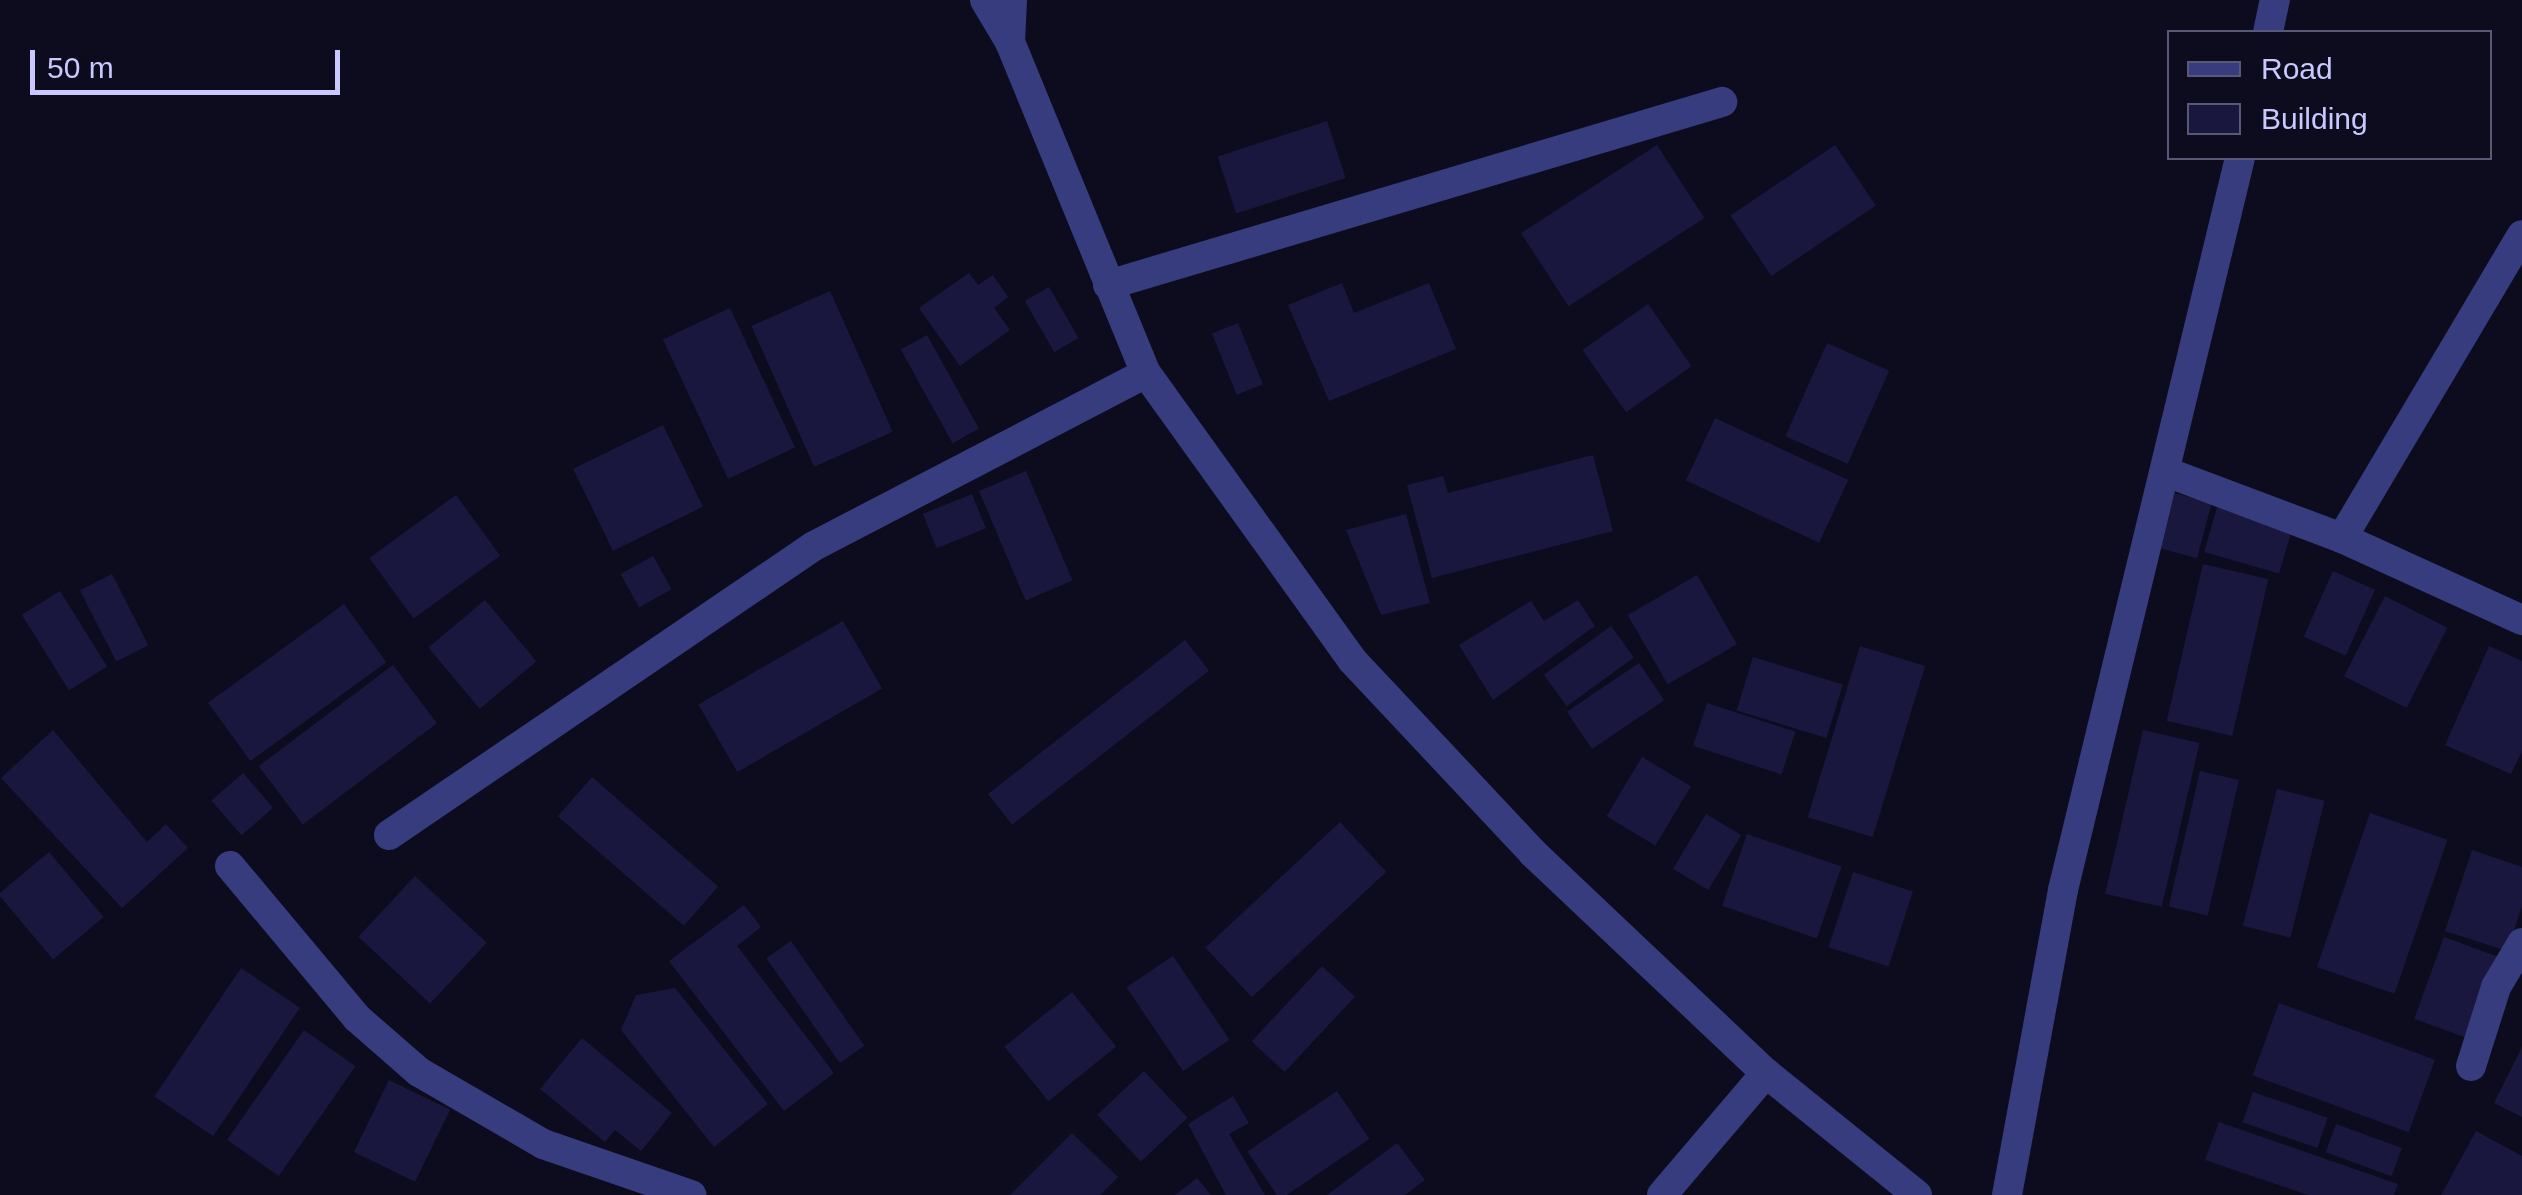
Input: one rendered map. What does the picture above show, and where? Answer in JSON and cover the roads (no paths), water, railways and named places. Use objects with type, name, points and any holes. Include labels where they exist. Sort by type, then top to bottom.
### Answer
[{"type":"street","points":[[985,0],[1010,42],[1146,373],[1352,660],[1533,853],[1766,1073],[1917,1195]]},
{"type":"street","points":[[1010,42],[1012,0]]},
{"type":"street","points":[[2268,30],[2275,0]]},
{"type":"street","points":[[1108,285],[1722,102]]},
{"type":"street","points":[[2007,1195],[2063,890],[2169,473],[2240,160]]},
{"type":"street","points":[[2342,538],[2522,235]]},
{"type":"street","points":[[389,835],[814,546],[1146,373]]},
{"type":"street","points":[[2169,473],[2342,538],[2522,620]]},
{"type":"street","points":[[230,866],[357,1018],[420,1072],[544,1144],[691,1195]]},
{"type":"street","points":[[2471,1066],[2496,987],[2522,943]]},
{"type":"street","points":[[1662,1195],[1766,1073]]}]
